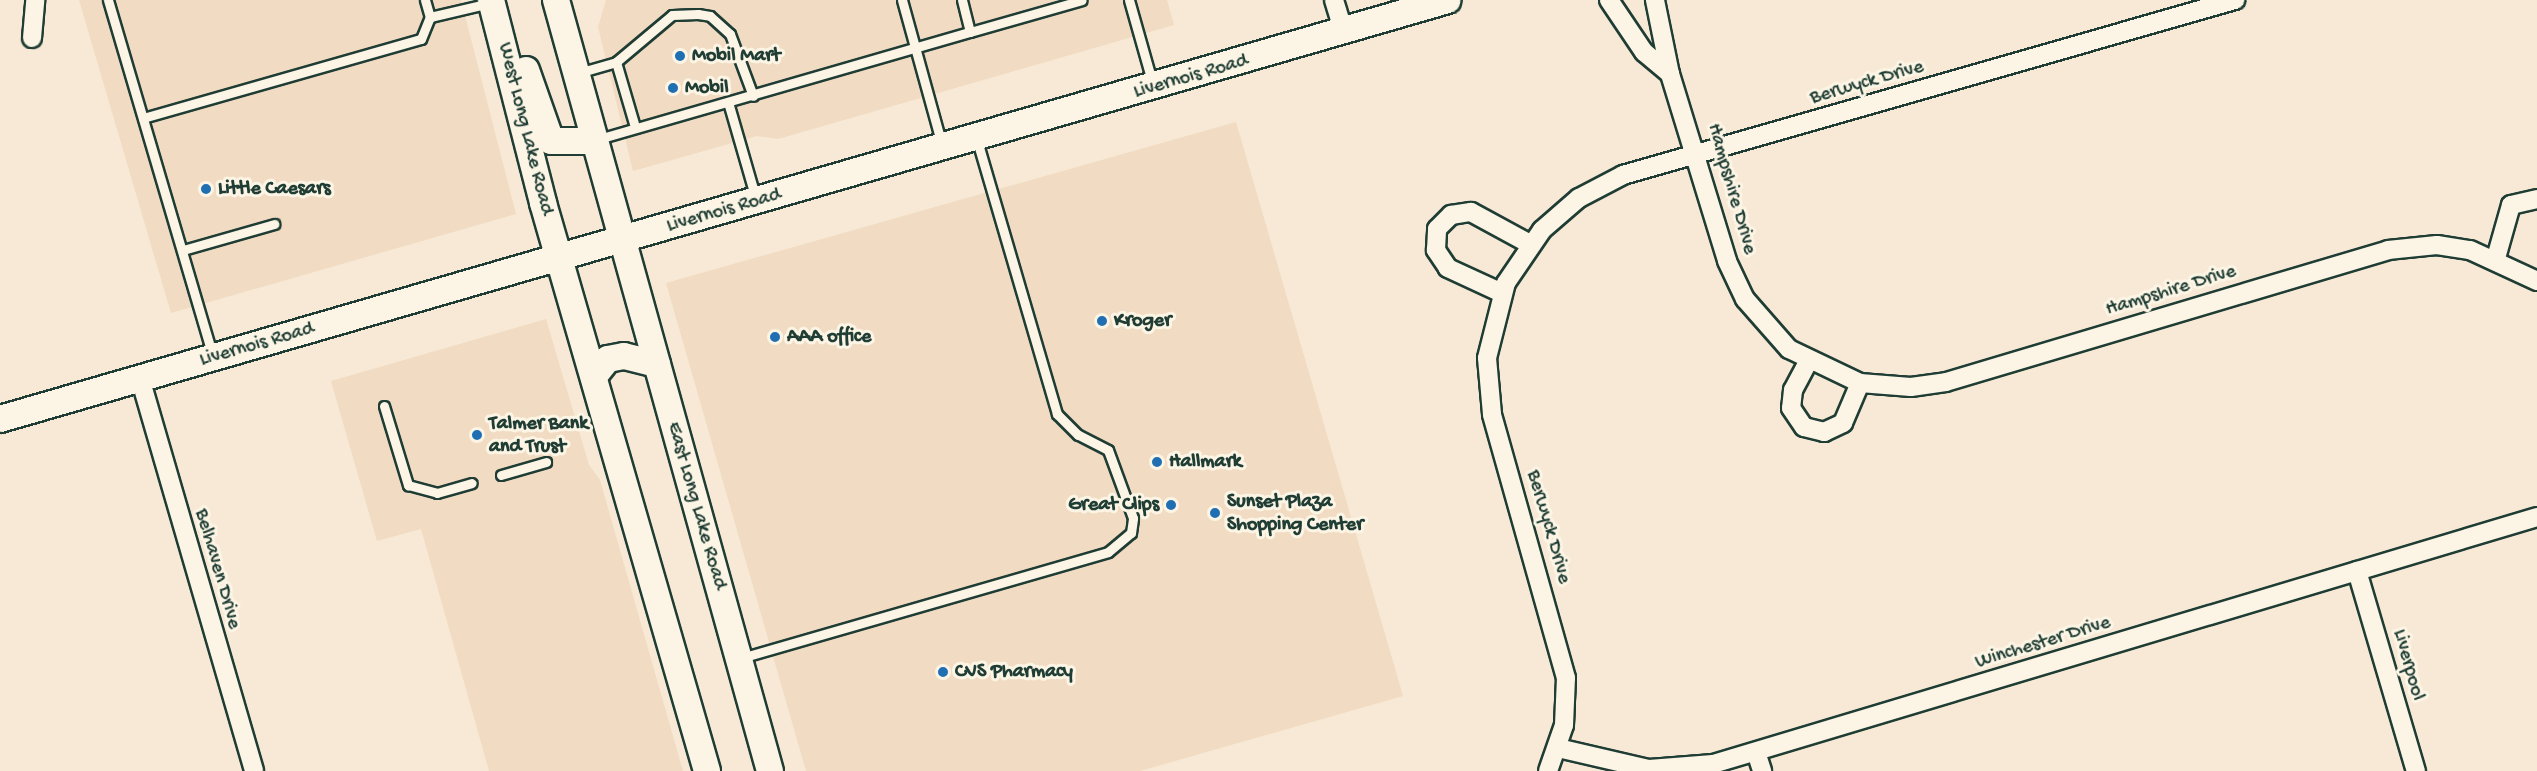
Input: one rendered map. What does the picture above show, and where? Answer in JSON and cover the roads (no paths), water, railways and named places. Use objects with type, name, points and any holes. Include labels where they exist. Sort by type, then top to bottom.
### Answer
[{"type":"main road","points":[[542,0],[548,25],[573,66]]},
{"type":"main road","points":[[556,0],[620,241]]},
{"type":"main road","name":"Livernois Road","points":[[0,419],[757,201],[944,150],[1448,0]]},
{"type":"main road","points":[[497,1],[543,130],[561,144],[592,141]]},
{"type":"main road","name":"West Long Lake Road","points":[[497,1],[559,258]]},
{"type":"main road","name":"East Long Lake Road","points":[[620,241],[657,364],[770,771]]},
{"type":"main road","points":[[559,258],[707,771]]},
{"type":"main road","points":[[594,376],[608,359],[624,356],[657,364]]},
{"type":"main road","points":[[634,517],[662,557],[723,771]]},
{"type":"street","points":[[32,38],[35,0]]},
{"type":"street","points":[[1334,0],[1344,32]]},
{"type":"street","points":[[1609,0],[1644,52],[1670,74]]},
{"type":"street","name":"Hampshire Drive","points":[[1655,0],[1670,74],[1698,153],[1735,280],[1772,334],[1808,362],[1860,383],[1911,387],[1954,380],[2388,250],[2437,246],[2496,258],[2536,277]]},
{"type":"street","name":"Berwyck Drive","points":[[1548,771],[1558,748],[1566,699],[1564,662],[1488,386],[1490,335],[1502,293],[1530,244],[1564,209],[1597,187],[1698,153],[2235,0]]},
{"type":"street","points":[[2496,258],[2511,206],[2537,199]]},
{"type":"street","points":[[1502,293],[1448,268],[1436,250],[1437,229],[1451,215],[1471,212],[1530,244]]},
{"type":"street","points":[[1808,362],[1793,390],[1791,408],[1804,427],[1824,432],[1843,423],[1860,383]]},
{"type":"street","name":"Belhaven Drive","points":[[140,378],[254,771]]},
{"type":"street","name":"Winchester Drive","points":[[1558,748],[1649,769],[1693,768],[1756,752],[2537,517]]},
{"type":"street","name":"Liverpool","points":[[2357,571],[2416,771]]},
{"type":"street","points":[[1756,752],[1762,771]]},
{"type":"lane","points":[[108,0],[213,358]]},
{"type":"lane","points":[[143,118],[421,39],[430,17],[425,0]]},
{"type":"lane","points":[[902,0],[944,150]]},
{"type":"lane","points":[[962,0],[970,32]]},
{"type":"lane","points":[[592,141],[1082,0]]},
{"type":"lane","points":[[1129,0],[1153,87]]},
{"type":"lane","points":[[430,17],[497,1]]},
{"type":"lane","points":[[573,66],[616,62],[672,15],[710,16],[738,46],[753,96]]},
{"type":"lane","points":[[616,62],[635,127]]},
{"type":"lane","points":[[728,102],[757,201]]},
{"type":"lane","points":[[739,659],[1108,552],[1131,533],[1133,518],[1108,450],[1078,435],[1057,414],[977,140]]},
{"type":"lane","points":[[183,250],[274,224]]},
{"type":"lane","points":[[384,406],[408,485],[437,493],[472,483]]},
{"type":"lane","points":[[501,475],[546,462]]},
{"type":"place","name":"Mobil Mart","points":[[680,56]]},
{"type":"place","name":"Mobil","points":[[673,88]]},
{"type":"place","name":"Little Caesars","points":[[206,189]]},
{"type":"place","name":"Kroger","points":[[1102,321]]},
{"type":"place","name":"AAA office","points":[[775,337]]},
{"type":"place","name":"Talmer Bank and Trust","points":[[477,435]]},
{"type":"place","name":"Hallmark","points":[[1157,462]]},
{"type":"place","name":"Great Clips","points":[[1171,505]]},
{"type":"place","name":"Sunset Plaza Shopping Center","points":[[1215,513]]},
{"type":"place","name":"CVS Pharmacy","points":[[943,672]]}]
